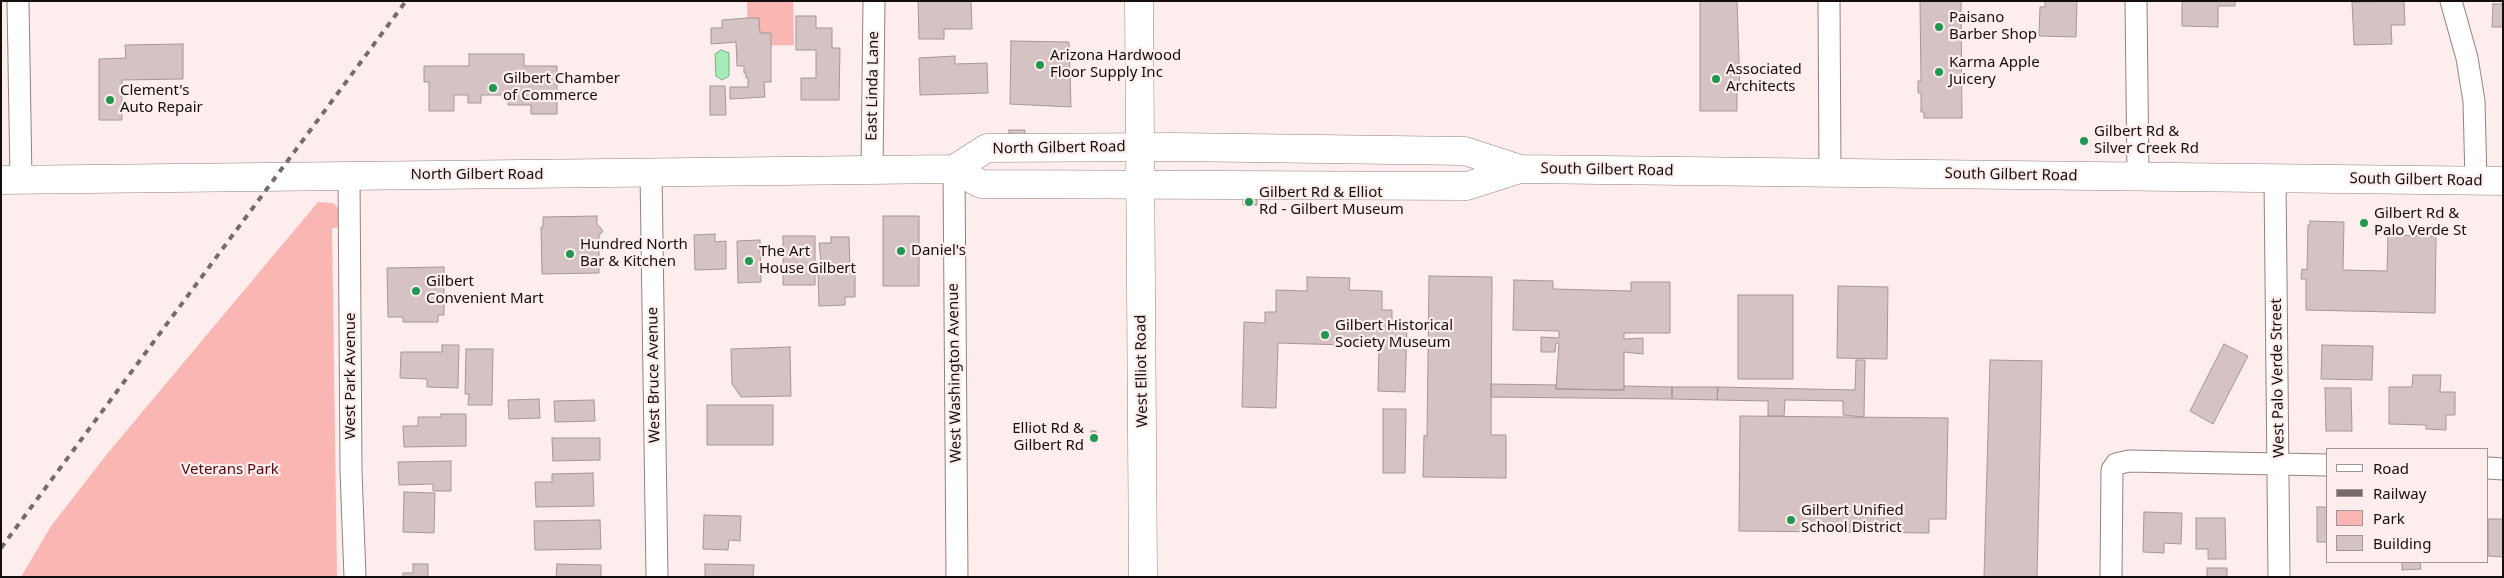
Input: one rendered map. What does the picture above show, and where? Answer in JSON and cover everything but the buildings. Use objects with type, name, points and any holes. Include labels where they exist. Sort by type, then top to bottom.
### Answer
[{"type":"main road","name":"West Elliot Road","points":[[1138,1],[1143,577]]},
{"type":"main road","name":"North Gilbert Road","points":[[954,169],[987,148],[1140,165]]},
{"type":"main road","name":"South Gilbert Road","points":[[1140,165],[1465,151],[1520,169],[2503,181]]},
{"type":"main road","name":"North Gilbert Road","points":[[11,180],[954,169],[981,184],[1140,165]]},
{"type":"main road","name":"South Gilbert Road","points":[[1140,165],[1467,186],[1520,169]]},
{"type":"street","points":[[11,180],[18,1]]},
{"type":"street","name":"East Linda Lane","points":[[872,170],[874,1]]},
{"type":"street","points":[[1829,1],[1830,172]]},
{"type":"street","points":[[2136,1],[2138,176]]},
{"type":"street","points":[[2450,1],[2467,58],[2474,101],[2476,181]]},
{"type":"street","name":"West Washington Avenue","points":[[954,169],[958,577]]},
{"type":"street","name":"West Bruce Avenue","points":[[651,173],[657,577]]},
{"type":"street","name":"West Park Avenue","points":[[349,176],[351,471],[355,577]]},
{"type":"street","name":"West Palo Verde Street","points":[[2275,178],[2279,577]]},
{"type":"street","points":[[2111,577],[2112,470],[2116,464],[2129,461],[2326,464]]},
{"type":"street","points":[[2489,468],[2503,469]]},
{"type":"green space","points":[[747,1],[793,1],[794,45],[748,46]]},
{"type":"green space","name":"Veterans Park","points":[[318,202],[333,203],[341,211],[344,227],[332,228],[337,577],[21,577],[51,526],[107,454]]},
{"type":"shaded area","points":[[721,50],[729,53],[729,76],[722,80],[716,76],[715,54]]},
{"type":"railway","points":[[1,548],[406,1]]},
{"type":"place","name":"Paisano Barber Shop","points":[[1939,27]]},
{"type":"place","name":"Arizona Hardwood Floor Supply Inc","points":[[1040,65]]},
{"type":"place","name":"Karma Apple Juicery","points":[[1939,72]]},
{"type":"place","name":"Associated Architects","points":[[1716,79]]},
{"type":"place","name":"Gilbert Chamber of Commerce","points":[[493,88]]},
{"type":"place","name":"Clement's Auto Repair","points":[[110,100]]},
{"type":"place","name":"Gilbert Rd & Silver Creek Rd","points":[[2084,141]]},
{"type":"place","name":"Gilbert Rd & Elliot Rd - Gilbert Museum","points":[[1249,202]]},
{"type":"place","name":"Gilbert Rd & Palo Verde St","points":[[2364,223]]},
{"type":"place","name":"Daniel's","points":[[901,251]]},
{"type":"place","name":"Hundred North Bar & Kitchen","points":[[570,254]]},
{"type":"place","name":"The Art House Gilbert","points":[[749,261]]},
{"type":"place","name":"Gilbert Convenient Mart","points":[[416,291]]},
{"type":"place","name":"Gilbert Historical Society Museum","points":[[1325,335]]},
{"type":"place","name":"Elliot Rd & Gilbert Rd","points":[[1094,438]]},
{"type":"place","name":"Gilbert Unified School District","points":[[1791,520]]}]
